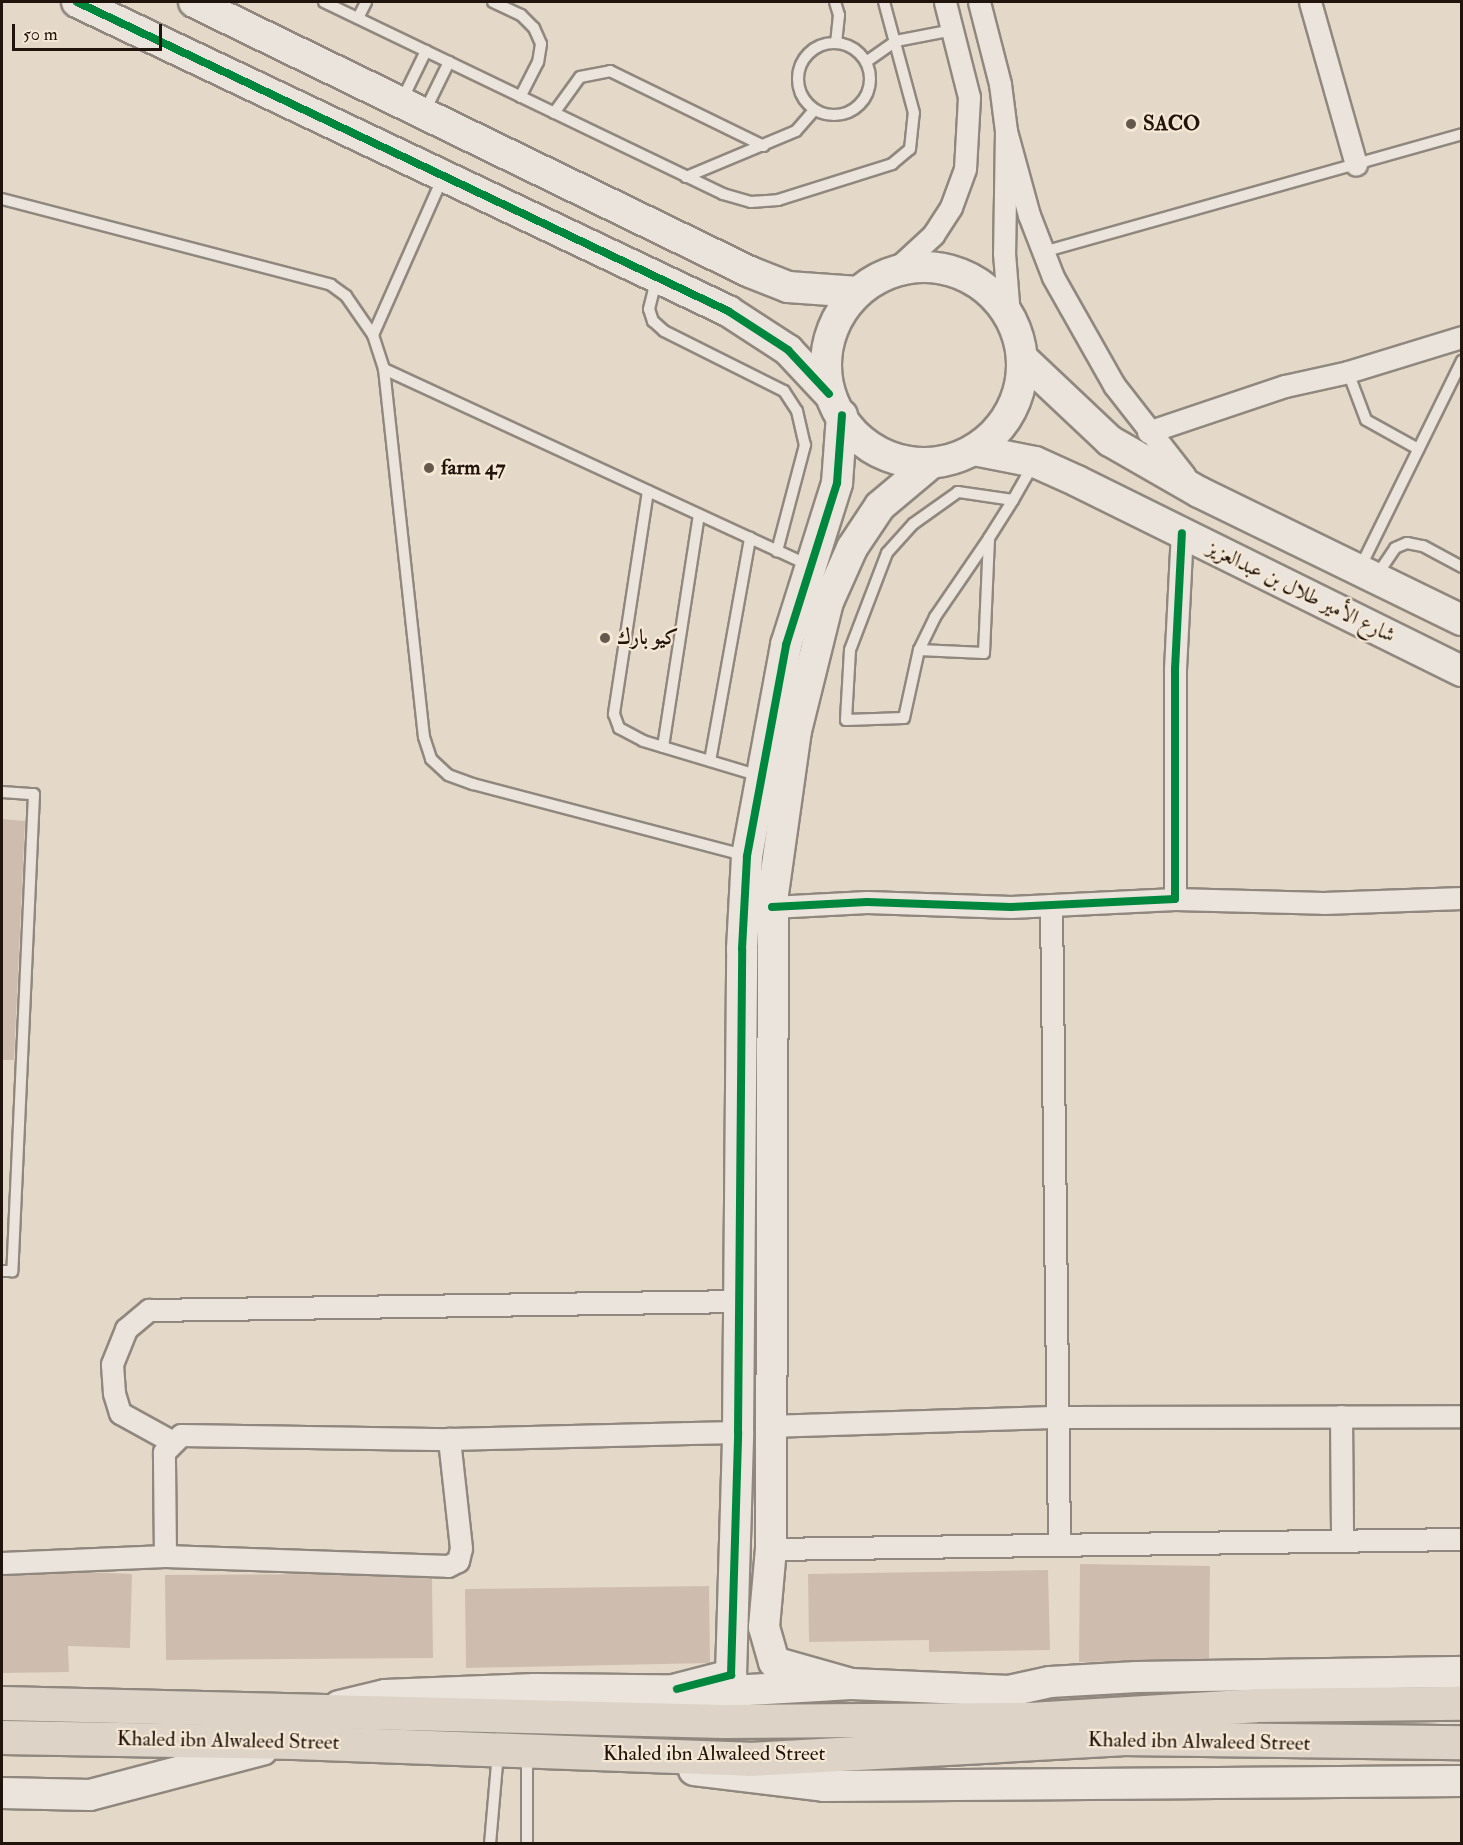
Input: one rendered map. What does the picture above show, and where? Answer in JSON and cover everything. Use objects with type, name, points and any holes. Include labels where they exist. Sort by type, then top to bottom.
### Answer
[{"type":"main road","name":"Khaled ibn Alwaleed Street","points":[[2,1703],[724,1721],[1030,1719],[1256,1705],[1461,1703]]},
{"type":"main road","name":"Khaled ibn Alwaleed Street","points":[[2,1737],[294,1742],[749,1759],[1121,1738],[1461,1742]]},
{"type":"street","points":[[76,2],[444,173],[657,276],[762,330],[835,404],[868,446],[888,456],[930,464]]},
{"type":"street","points":[[194,2],[750,272],[788,287],[858,292]]},
{"type":"street","points":[[677,1689],[731,1675],[740,1300],[742,949],[747,856],[786,645],[837,483],[835,404],[825,371],[832,328],[858,292],[895,270],[933,235],[951,207],[965,169],[969,97],[945,2]]},
{"type":"street","points":[[851,1684],[774,1662],[764,1627],[771,1549],[768,1426],[772,907],[796,731],[828,602],[852,548],[880,506],[930,464],[974,450],[1005,421],[1015,402],[1023,359],[1009,315],[1004,253],[1006,131],[998,74],[979,2]]},
{"type":"street","points":[[1310,2],[1356,165]]},
{"type":"street","points":[[1006,131],[1043,252],[1075,318],[1148,432],[1199,492]]},
{"type":"street","points":[[895,270],[918,266],[960,273],[980,284],[1009,315]]},
{"type":"street","points":[[1148,432],[1285,386],[1348,372],[1461,337]]},
{"type":"street","points":[[1023,359],[1110,441],[1199,492],[1461,620]]},
{"type":"street","name":"شارع الأمير طلال بن عبدالعزيز","points":[[974,450],[1035,462],[1461,671]]},
{"type":"street","points":[[1175,899],[1175,669],[1182,533]]},
{"type":"street","points":[[772,907],[867,902],[1051,905],[1175,899],[1323,903],[1461,898]]},
{"type":"street","points":[[1051,905],[1060,1417],[1059,1544]]},
{"type":"street","points":[[171,1441],[120,1413],[114,1393],[112,1364],[126,1329],[149,1310],[740,1300]]},
{"type":"street","points":[[1341,1416],[1342,1542]]},
{"type":"street","points":[[768,1426],[1060,1417],[1461,1416]]},
{"type":"street","points":[[165,1556],[164,1452],[171,1441],[181,1435],[449,1439],[738,1432]]},
{"type":"street","points":[[2,1563],[165,1556],[448,1566],[458,1561],[461,1548],[449,1439]]},
{"type":"street","points":[[771,1549],[1461,1539]]},
{"type":"street","points":[[320,1711],[385,1695],[851,1684],[1010,1691],[1050,1682],[1137,1677],[1461,1672]]},
{"type":"street","points":[[2,1793],[90,1795],[294,1742]]},
{"type":"street","points":[[520,1750],[824,1786],[1461,1781]]},
{"type":"lane","points":[[324,2],[686,177],[751,202],[778,200],[892,164],[910,150],[914,134],[896,41],[884,2]]},
{"type":"lane","points":[[358,18],[366,2]]},
{"type":"lane","points":[[493,2],[521,15],[534,28],[541,44],[538,62],[520,97]]},
{"type":"lane","points":[[835,2],[839,15],[836,43]]},
{"type":"lane","points":[[866,62],[896,41],[953,30]]},
{"type":"lane","points":[[836,43],[853,49],[866,62],[870,85],[859,106],[837,116],[814,110],[799,91],[799,68],[813,48],[836,43]]},
{"type":"lane","points":[[412,108],[426,51]]},
{"type":"lane","points":[[412,108],[449,62]]},
{"type":"lane","points":[[555,113],[580,77],[610,71],[764,146]]},
{"type":"lane","points":[[686,177],[796,131],[814,110]]},
{"type":"lane","points":[[1043,252],[1461,134]]},
{"type":"lane","points":[[373,334],[444,173]]},
{"type":"lane","points":[[2,199],[331,285],[346,296],[373,334],[384,369],[424,737],[431,759],[448,775],[473,784],[747,856]]},
{"type":"lane","points":[[657,276],[649,309],[653,321],[664,331],[784,391],[797,411],[805,445],[777,551]]},
{"type":"lane","points":[[1367,574],[1418,449],[1461,361]]},
{"type":"lane","points":[[384,369],[810,566]]},
{"type":"lane","points":[[1348,372],[1366,420],[1418,449]]},
{"type":"lane","points":[[1013,500],[958,492],[913,524],[887,553],[850,650],[846,720],[904,718],[919,650],[956,584],[989,538],[1013,500],[1035,462]]},
{"type":"lane","points":[[648,491],[614,714],[619,728],[630,735],[663,747],[760,776]]},
{"type":"lane","points":[[663,747],[699,515]]},
{"type":"lane","points":[[710,761],[750,538]]},
{"type":"lane","points":[[919,650],[984,653],[989,538]]},
{"type":"lane","points":[[1367,574],[1395,548],[1407,543],[1461,567]]},
{"type":"lane","points":[[2,792],[34,794],[12,1271],[2,1270]]},
{"type":"lane","points":[[490,1844],[520,1750]]},
{"type":"lane","points":[[520,1750],[527,1844]]},
{"type":"building","points":[[2,819],[25,821],[14,1060],[2,1060]]},
{"type":"building","points":[[1080,1564],[1210,1566],[1209,1659],[1079,1662]]},
{"type":"building","points":[[1048,1570],[1050,1650],[929,1652],[929,1640],[809,1642],[808,1574]]},
{"type":"building","points":[[86,1572],[132,1574],[130,1648],[68,1646],[69,1672],[2,1673],[2,1576]]},
{"type":"building","points":[[314,1574],[432,1578],[433,1658],[166,1660],[165,1575]]},
{"type":"building","points":[[709,1586],[710,1663],[466,1668],[465,1589]]},
{"type":"cycle path","points":[[77,2],[728,311],[788,350],[829,394]]},
{"type":"cycle path","points":[[677,1689],[731,1675],[738,1432],[742,949],[747,856],[786,645],[837,483],[842,415]]},
{"type":"cycle path","points":[[772,907],[867,902],[1011,907],[1175,899],[1175,669],[1182,533]]},
{"type":"place","name":"SACO","points":[[1131,124]]},
{"type":"place","name":"farm 47","points":[[429,468]]},
{"type":"place","name":"كيو بارك","points":[[605,638]]}]
